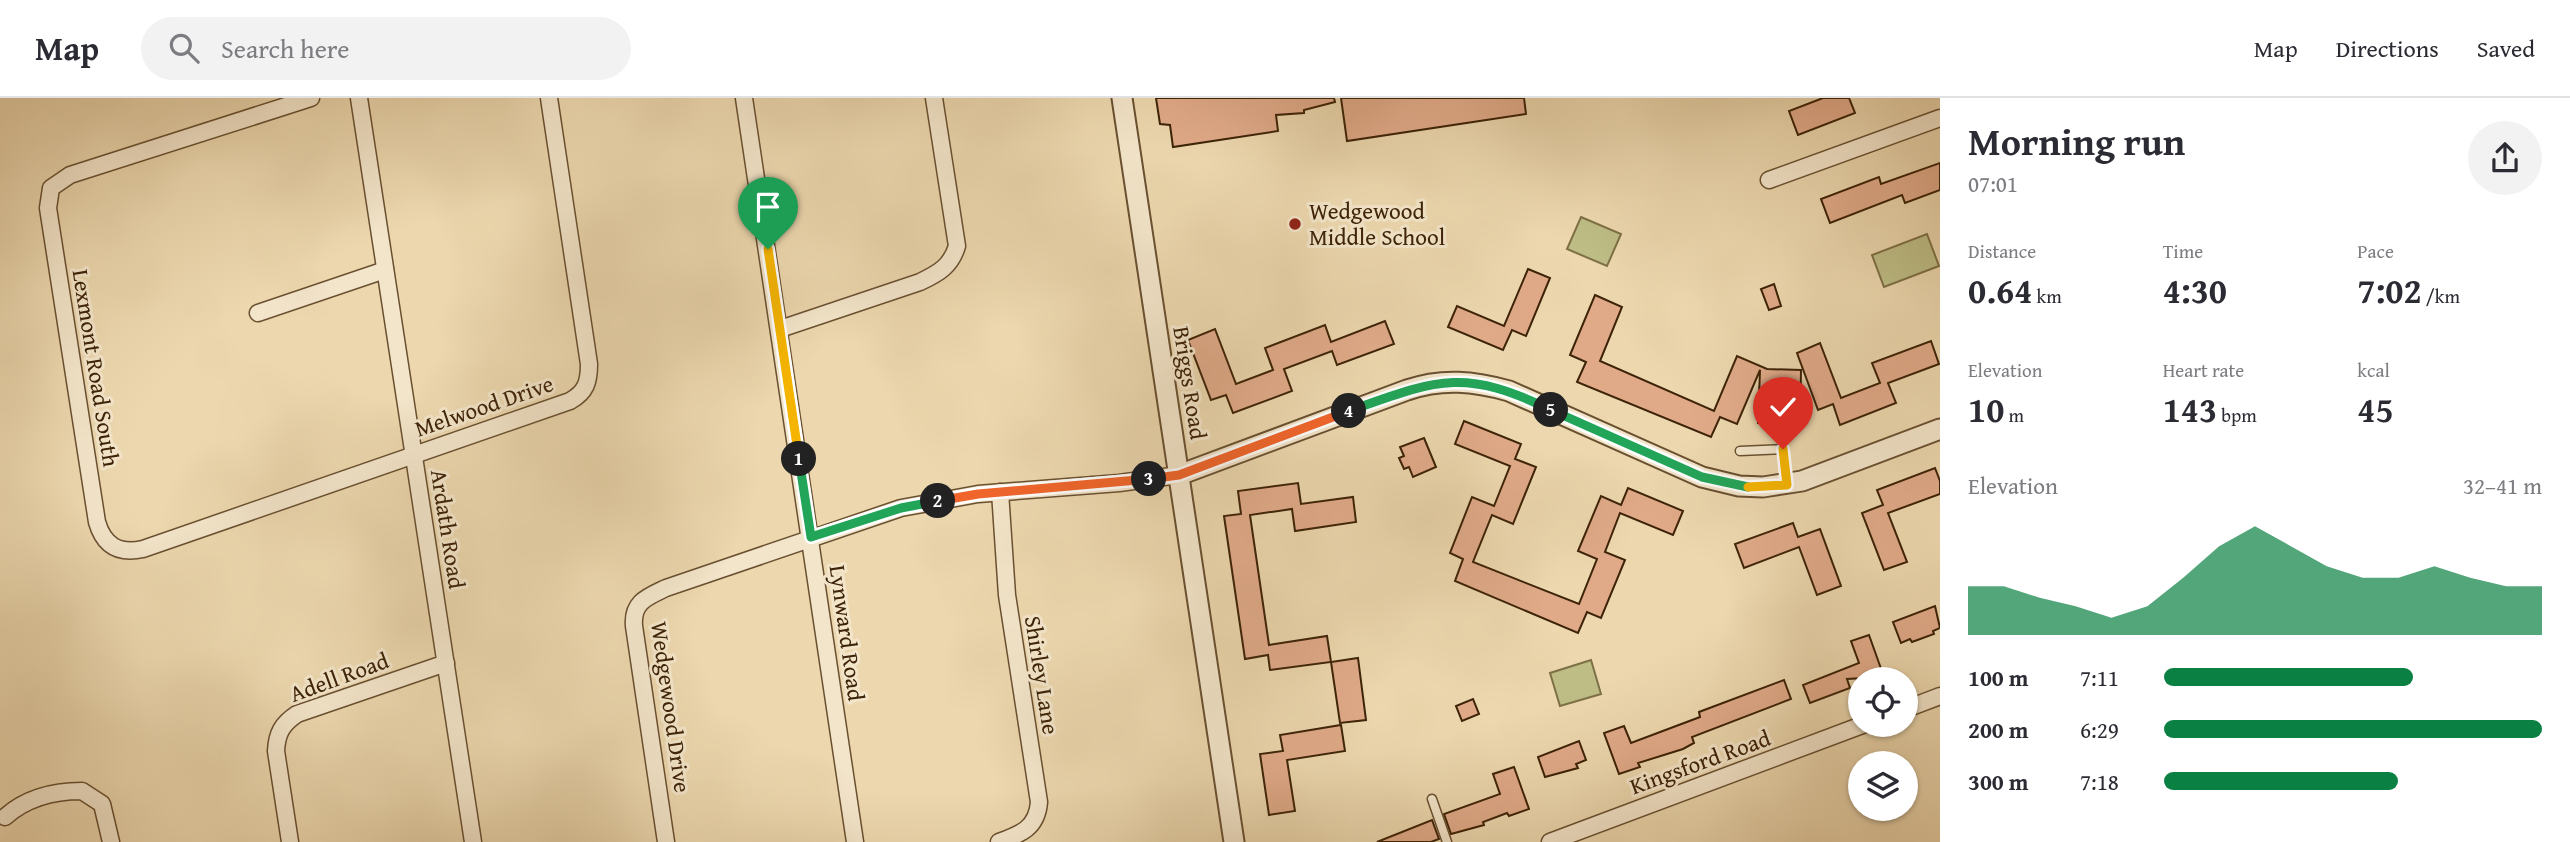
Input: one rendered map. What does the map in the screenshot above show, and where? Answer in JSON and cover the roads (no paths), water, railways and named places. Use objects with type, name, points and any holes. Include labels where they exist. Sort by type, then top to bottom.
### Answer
[{"type":"street","name":"Lexmont Road South","points":[[115,549],[102,538],[97,523],[48,208],[51,188],[70,174],[311,98]]},
{"type":"street","name":"Ardath Road","points":[[359,98],[473,842]]},
{"type":"street","name":"Melwood Drive","points":[[115,549],[143,549],[570,401],[587,386],[589,364],[549,98]]},
{"type":"street","name":"Lynward Road","points":[[744,98],[855,842]]},
{"type":"street","points":[[780,329],[920,282],[938,274],[953,260],[957,246],[934,98]]},
{"type":"street","name":"Briggs Road","points":[[1122,98],[1234,842]]},
{"type":"street","points":[[1769,180],[1940,117]]},
{"type":"street","points":[[258,313],[385,270]]},
{"type":"street","name":"Wedgewood Drive","points":[[666,842],[634,626],[637,606],[644,598],[666,588],[811,537],[901,508],[978,494],[1119,484],[1179,475],[1429,383],[1458,381],[1489,385],[1526,397],[1711,480],[1739,486],[1787,485],[1940,429]]},
{"type":"street","name":"Shirley Lane","points":[[999,842],[1028,829],[1036,819],[1039,802],[1004,569],[1000,492]]},
{"type":"street","name":"Adell Road","points":[[290,842],[276,751],[277,736],[285,723],[298,714],[446,663]]},
{"type":"street","points":[[1918,704],[1940,696]]},
{"type":"street","name":"Kingsford Road","points":[[1550,842],[1848,730]]},
{"type":"street","points":[[5,817],[19,803],[38,797],[82,791],[102,804],[111,842]]},
{"type":"lane","points":[[1741,451],[1783,449],[1787,485]]},
{"type":"lane","points":[[1432,799],[1447,842]]},
{"type":"place","name":"Wedgewood Middle School","points":[[1295,224]]}]
